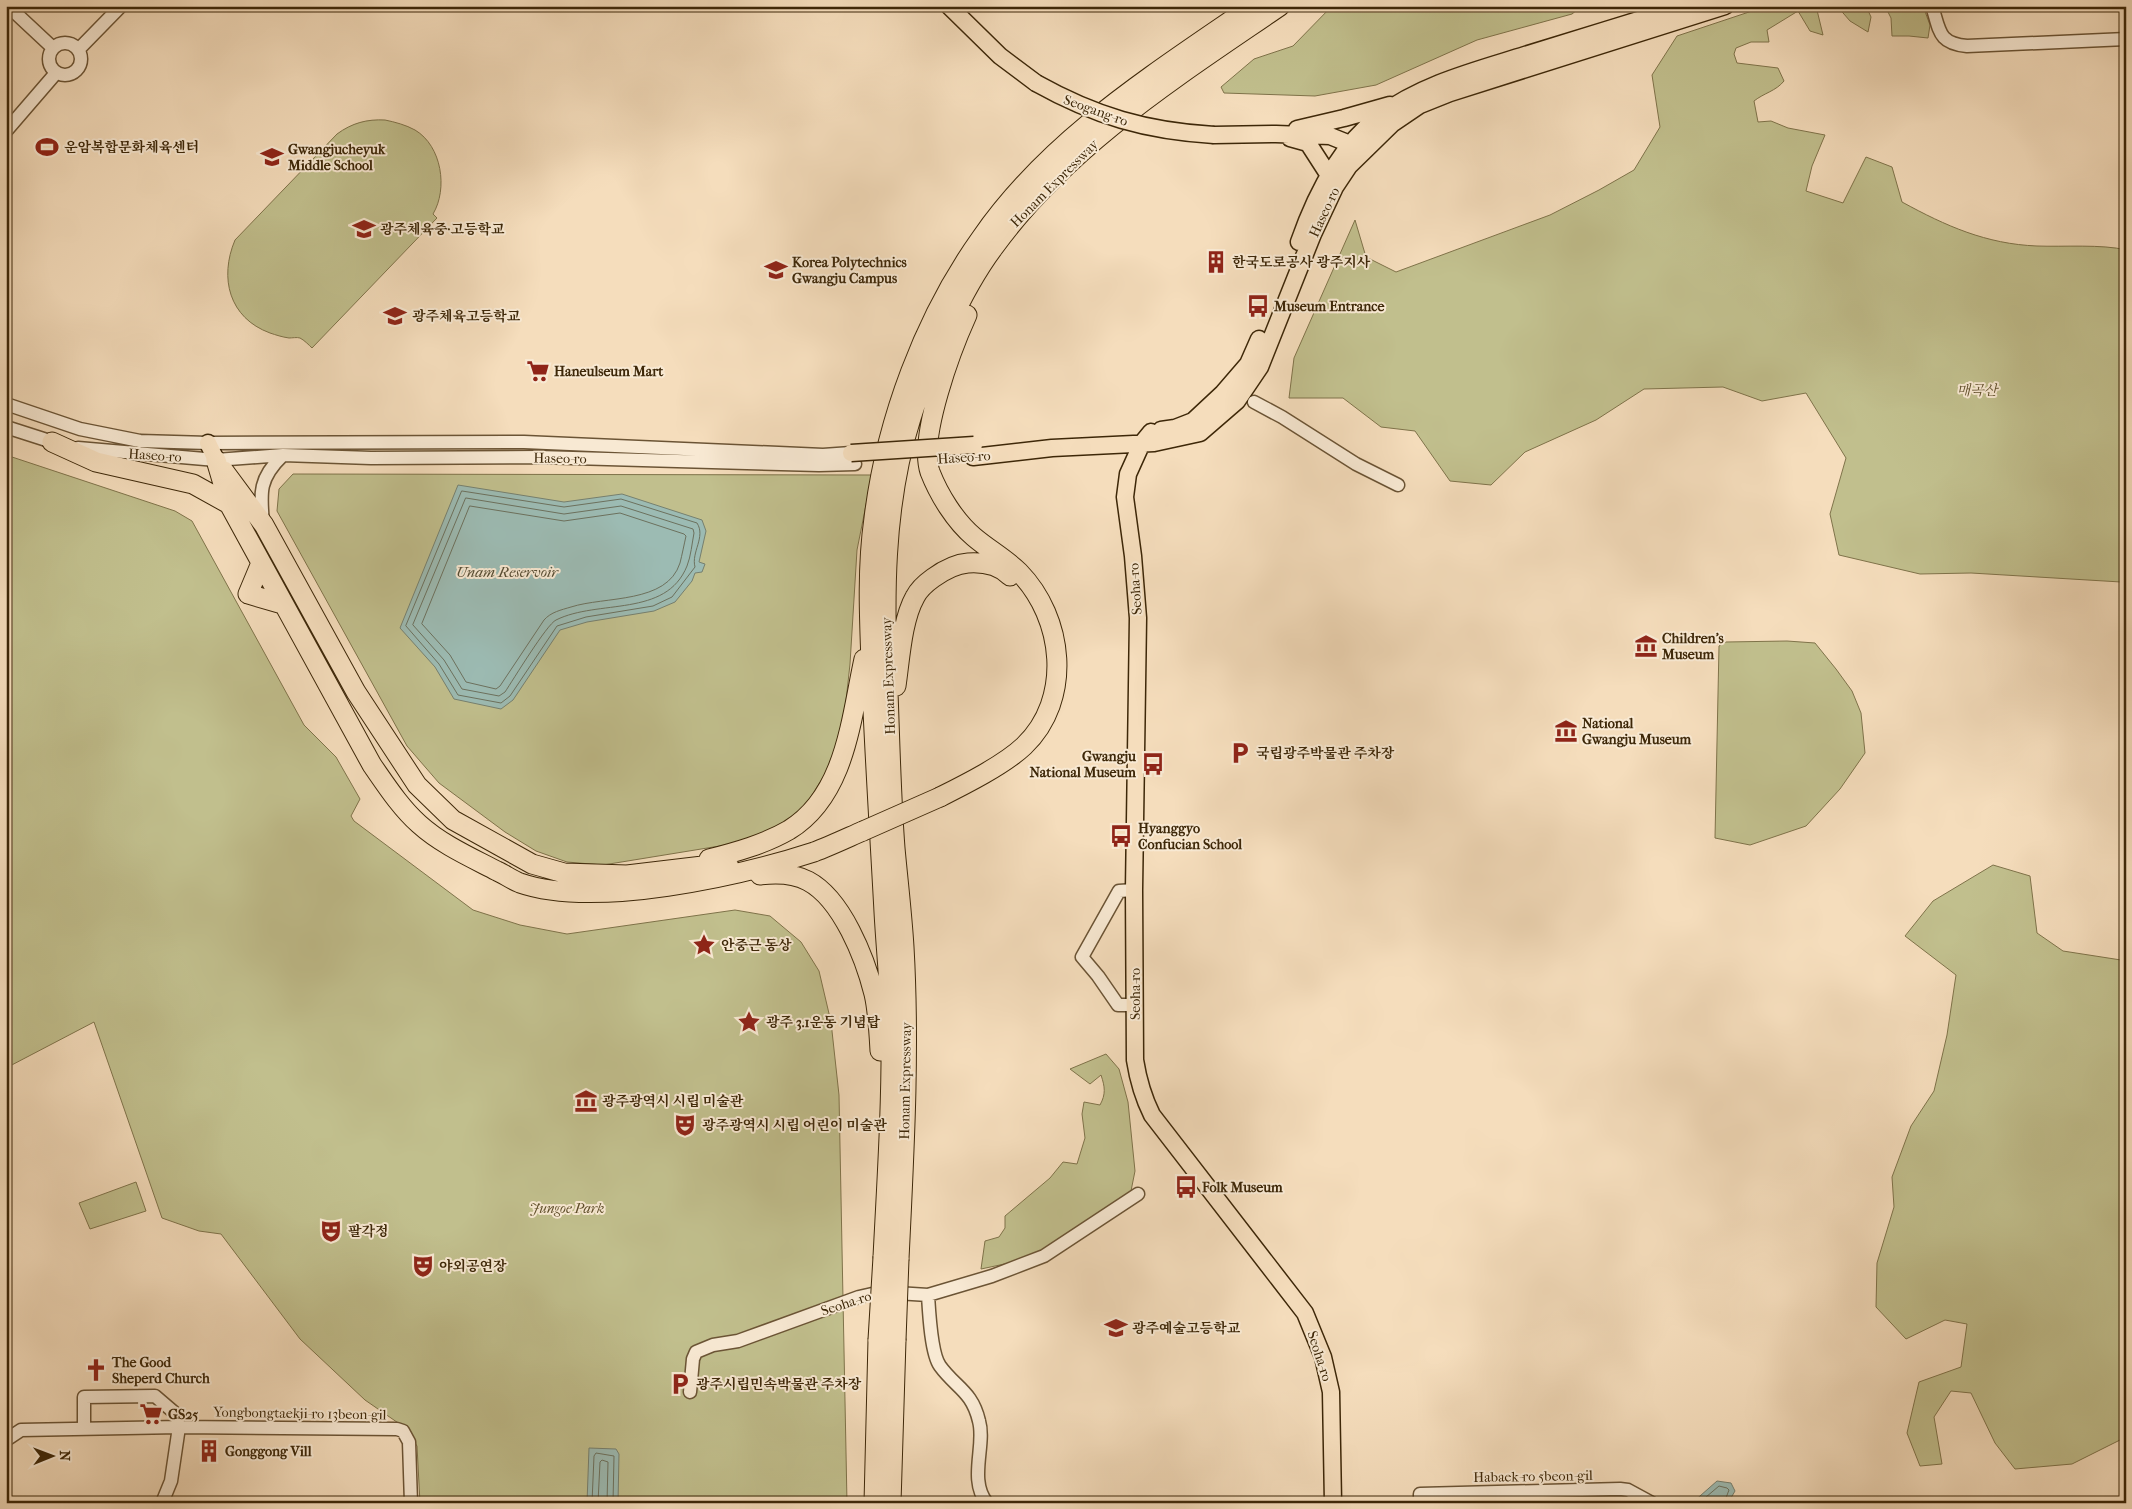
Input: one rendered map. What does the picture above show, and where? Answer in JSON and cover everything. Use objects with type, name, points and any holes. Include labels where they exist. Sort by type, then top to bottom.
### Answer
[{"type":"highway","name":"Honam Expressway","points":[[891,1258],[888,1144],[891,1024],[876,765],[869,592],[874,519],[882,472],[899,404],[922,343],[950,289],[980,238],[1032,175],[1084,127],[1132,90],[1252,6]]},
{"type":"highway","name":"Honam Expressway","points":[[874,1503],[907,1038],[904,946],[895,846],[885,617],[888,535],[898,475],[910,421],[929,366],[960,302],[992,248],[1024,209],[1084,149],[1182,73],[1280,6]]},
{"type":"highway","points":[[212,451],[264,525],[356,692],[417,785],[453,820],[532,864],[564,873],[627,875],[676,868],[735,863],[817,840],[862,825],[938,792],[968,782],[1023,747],[1039,727],[1050,705],[1055,684],[1057,662],[1056,639],[1049,617],[1037,594],[1018,572],[973,536],[955,517],[940,493],[930,470],[928,432],[960,330],[979,290],[1002,252],[1031,215],[1051,182]]},
{"type":"highway","points":[[52,442],[111,466],[192,484],[229,504]]},
{"type":"highway","points":[[212,451],[229,504],[282,604],[372,765],[397,800],[419,824],[464,854],[520,883],[574,892],[604,892],[662,887],[778,863],[816,851],[862,825]]},
{"type":"highway","points":[[261,562],[248,594],[282,604]]},
{"type":"highway","points":[[890,729],[909,611],[915,596],[924,585],[951,567],[966,563],[982,563],[1008,574],[1030,597],[1045,627],[1049,646],[1050,667],[1045,692],[1037,713],[1020,736],[938,792]]},
{"type":"highway","points":[[676,868],[733,853],[768,840],[789,830],[810,812],[830,786],[844,752],[870,631]]},
{"type":"highway","points":[[694,881],[780,873],[808,881],[831,900],[849,928],[874,995],[880,1044],[881,1109],[888,1144]]},
{"type":"highway","name":"Honam Expressway","points":[[887,1340],[891,1503]]},
{"type":"main road","name":"Haseo-ro","points":[[1146,437],[1154,443],[1200,433],[1237,401],[1260,367],[1313,234],[1335,187],[1378,117],[1400,102],[1441,81],[1684,6]]},
{"type":"main road","name":"Haseo-ro","points":[[853,458],[1052,448],[1146,437],[1193,420],[1223,393],[1248,364],[1293,259],[1307,219],[1328,174],[1358,147],[1420,105],[1443,96],[1725,6]]},
{"type":"main road","name":"Seogang-ro","points":[[954,8],[1000,56],[1036,83],[1067,100],[1111,117],[1151,128],[1214,136],[1276,134],[1330,136],[1358,147]]},
{"type":"main road","name":"Seogang-ro","points":[[1276,134],[1400,102]]},
{"type":"main road","points":[[1276,134],[1308,143],[1328,174]]},
{"type":"main road","name":"Seoha-ro","points":[[1146,437],[1128,474],[1125,498],[1133,556],[1138,618],[1134,890],[1135,1060],[1138,1078],[1144,1100],[1152,1115],[1305,1313],[1323,1357],[1332,1392],[1333,1503]]},
{"type":"street","points":[[8,6],[53,48]]},
{"type":"street","points":[[78,50],[120,6]]},
{"type":"street","points":[[1932,6],[1941,35],[1952,44],[1967,46],[2126,39]]},
{"type":"street","points":[[64,43],[75,46],[78,50],[81,61],[76,71],[65,75],[56,73],[51,67],[49,56],[53,48],[64,43]]},
{"type":"street","points":[[6,130],[56,73]]},
{"type":"street","points":[[1254,402],[1282,417],[1356,464],[1398,485]]},
{"type":"street","name":"Haseo-ro","points":[[6,404],[80,429],[212,451],[371,458],[532,457],[819,465],[853,458]]},
{"type":"street","name":"Haseo-ro","points":[[6,427],[52,442],[85,450],[212,451],[524,442],[853,458]]},
{"type":"street","points":[[264,525],[261,496],[263,481],[270,468],[283,455]]},
{"type":"street","points":[[1134,890],[1119,892],[1082,957],[1118,1004],[1135,1005]]},
{"type":"street","name":"Seoha-ro","points":[[690,1392],[693,1359],[696,1352],[714,1345],[738,1341],[866,1295],[880,1292],[928,1295],[992,1276],[1044,1256],[1138,1194]]},
{"type":"street","points":[[928,1295],[932,1335],[938,1365],[971,1398],[980,1423],[978,1472],[983,1498],[987,1503]]},
{"type":"street","points":[[84,1428],[84,1398],[155,1396],[176,1414],[178,1427],[170,1481],[162,1503]]},
{"type":"street","name":"Yongbongtaekji-ro 13beon-gil","points":[[6,1440],[21,1430],[84,1428],[397,1429],[404,1431],[409,1442],[411,1503]]},
{"type":"street","name":"Habaek-ro 5beon-gil","points":[[1420,1503],[1420,1494],[1620,1489],[1628,1490],[1652,1503]]},
{"type":"green space","points":[[1332,6],[1582,6],[1572,14],[1477,40],[1376,85],[1315,96],[1224,93],[1221,87],[1254,59],[1293,46]]},
{"type":"green space","name":"매곡산","points":[[1767,6],[1816,6],[1823,35],[1810,31],[1798,11],[1767,30],[1769,42],[1751,42],[1736,48],[1734,54],[1737,63],[1778,68],[1784,81],[1754,101],[1758,122],[1771,121],[1788,128],[1825,135],[1812,166],[1806,191],[1843,203],[1866,157],[1892,167],[1902,202],[1934,219],[1983,238],[2018,245],[2094,246],[2126,250],[2126,587],[2121,582],[1971,573],[1920,574],[1839,555],[1830,514],[1846,458],[1806,393],[1762,401],[1723,387],[1644,389],[1596,420],[1525,452],[1491,485],[1450,481],[1415,431],[1381,427],[1343,398],[1289,398],[1294,358],[1355,220],[1366,257],[1396,272],[1550,215],[1599,190],[1634,170],[1660,127],[1652,75],[1677,36]]},
{"type":"green space","points":[[1837,6],[1866,6],[1871,17],[1868,32],[1850,21]]},
{"type":"green space","points":[[1885,6],[1923,6],[1930,25],[1928,38],[1892,36],[1891,18]]},
{"type":"green space","points":[[385,120],[415,130],[424,137],[437,157],[441,181],[438,204],[433,214],[437,218],[312,348],[300,338],[279,336],[256,326],[245,317],[231,295],[228,282],[228,268],[235,240],[337,134],[360,122]]},
{"type":"green space","name":"Jungoe Park","points":[[6,455],[175,511],[192,521],[304,725],[336,757],[360,799],[351,816],[354,821],[473,910],[520,925],[567,934],[735,910],[770,916],[801,942],[819,971],[831,1022],[839,1095],[847,1503],[420,1503],[417,1446],[404,1427],[365,1400],[300,1339],[221,1234],[199,1231],[162,1218],[94,1022],[6,1068]]},
{"type":"green space","points":[[293,474],[872,475],[857,550],[850,664],[845,710],[832,763],[805,806],[778,828],[738,843],[603,865],[567,862],[536,851],[505,832],[439,783],[407,746],[277,511],[279,489]]},
{"type":"green space","points":[[1787,641],[1815,643],[1852,691],[1861,713],[1865,753],[1840,789],[1806,826],[1750,845],[1715,838],[1719,646],[1726,642]]},
{"type":"green space","points":[[1993,865],[2030,876],[2037,933],[2063,951],[2121,960],[2126,955],[2126,1437],[2072,1464],[2015,1469],[1995,1443],[1971,1393],[1951,1391],[1934,1417],[1942,1464],[1920,1466],[1907,1433],[1919,1382],[1961,1367],[1967,1324],[1945,1320],[1906,1339],[1876,1307],[1877,1263],[1894,1207],[1892,1177],[1911,1126],[1934,1091],[1947,1035],[1956,975],[1905,936],[1933,901]]},
{"type":"green space","points":[[1106,1054],[1119,1069],[1128,1102],[1135,1171],[1130,1196],[1041,1253],[1014,1262],[981,1269],[985,1241],[999,1237],[1005,1228],[1005,1216],[1050,1178],[1063,1162],[1077,1164],[1085,1138],[1082,1114],[1084,1102],[1100,1105],[1104,1094],[1104,1087],[1101,1075],[1090,1084],[1070,1069]]},
{"type":"green space","points":[[136,1182],[146,1211],[90,1229],[79,1203]]},
{"type":"water","name":"Unam Reservoir","points":[[458,485],[564,502],[622,494],[702,520],[706,531],[699,562],[705,564],[702,572],[695,573],[692,581],[675,602],[654,611],[587,622],[560,630],[513,700],[501,709],[454,699],[435,667],[400,628]]},
{"type":"water","points":[[589,1448],[616,1449],[619,1454],[618,1503],[587,1503]]},
{"type":"water","points":[[1717,1481],[1731,1483],[1735,1491],[1728,1503],[1692,1503]]},
{"type":"place","name":"운암복합문화체육센터","points":[[47,147]]},
{"type":"place","name":"Gwangjucheyuk Middle School","points":[[272,157]]},
{"type":"place","name":"광주체육중·고등학교","points":[[364,229]]},
{"type":"place","name":"한국도로공사 광주지사","points":[[1216,262]]},
{"type":"place","name":"Korea Polytechnics Gwangju Campus","points":[[776,270]]},
{"type":"place","name":"Museum Entrance","points":[[1258,306]]},
{"type":"place","name":"광주체육고등학교","points":[[395,316]]},
{"type":"place","name":"Haneulseum Mart","points":[[538,371]]},
{"type":"place","name":"Children’s Museum","points":[[1646,646]]},
{"type":"place","name":"National Gwangju Museum","points":[[1566,731]]},
{"type":"place","name":"국립광주박물관 주차장","points":[[1240,753]]},
{"type":"place","name":"Gwangju National Museum","points":[[1153,764]]},
{"type":"place","name":"Hyanggyo Confucian School","points":[[1121,836]]},
{"type":"place","name":"안중근 동상","points":[[704,945]]},
{"type":"place","name":"광주 3.1운동 기념탑","points":[[749,1022]]},
{"type":"place","name":"광주광역시 시립 미술관","points":[[586,1101]]},
{"type":"place","name":"광주광역시 시립 어린이 미술관","points":[[685,1125]]},
{"type":"place","name":"Folk Museum","points":[[1186,1187]]},
{"type":"place","name":"팔각정","points":[[331,1231]]},
{"type":"place","name":"야외공연장","points":[[423,1266]]},
{"type":"place","name":"광주예술고등학교","points":[[1116,1328]]},
{"type":"place","name":"The Good Sheperd Church","points":[[96,1370]]},
{"type":"place","name":"광주시립민속박물관 주차장","points":[[680,1384]]},
{"type":"place","name":"GS25","points":[[151,1414]]},
{"type":"place","name":"Gonggong Vill","points":[[209,1451]]}]
